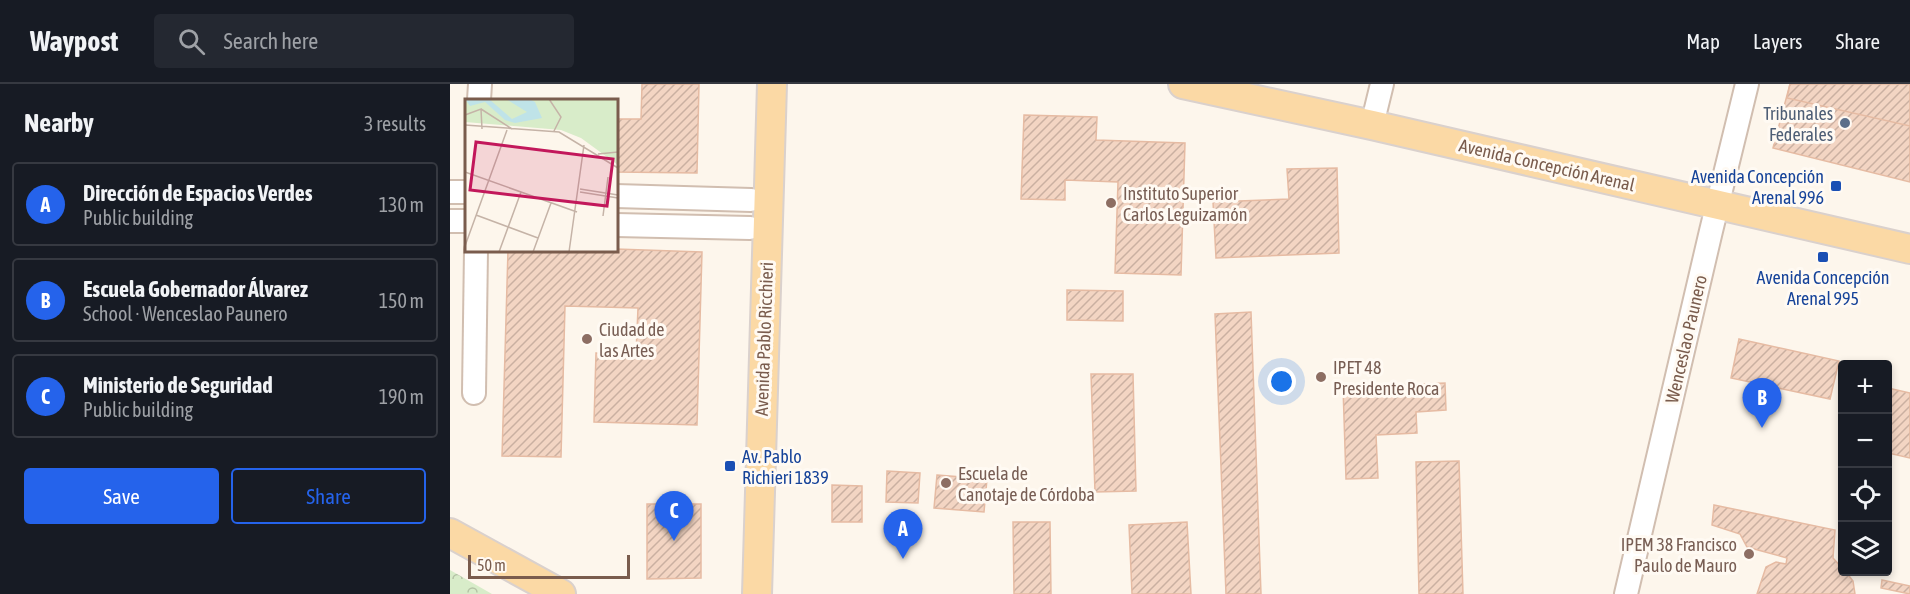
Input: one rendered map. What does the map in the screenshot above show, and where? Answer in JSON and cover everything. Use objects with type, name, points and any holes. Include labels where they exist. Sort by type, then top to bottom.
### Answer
[{"type":"main road","name":"Avenida Pablo Ricchieri","points":[[741,594],[755,84]]},
{"type":"main road","name":"Avenida Pablo Ricchieri","points":[[757,594],[772,84]]},
{"type":"main road","name":"Avenida Concepción Arenal","points":[[1183,84],[1377,106]]},
{"type":"main road","name":"Avenida Concepción Arenal","points":[[1251,84],[1377,106],[1720,196],[1910,249]]},
{"type":"main road","name":"Avenida Concepción Arenal","points":[[1720,196],[1910,231]]},
{"type":"main road","points":[[450,533],[561,594]]},
{"type":"street","points":[[479,99],[480,84]]},
{"type":"street","name":"Wenceslao Paunero","points":[[1626,594],[1747,84]]},
{"type":"street","points":[[618,196],[751,200]]},
{"type":"street","points":[[618,225],[750,228]]},
{"type":"street","points":[[474,393],[476,252]]},
{"type":"green space","points":[[450,570],[492,594],[450,594]]},
{"type":"building","points":[[642,84],[699,84],[697,173],[618,172],[618,119],[641,119]]},
{"type":"building","name":"Tribunales Federales","points":[[1790,84],[1910,84],[1910,182],[1773,148]]},
{"type":"building","points":[[1790,84],[1910,84],[1910,126],[1787,98]]},
{"type":"building","points":[[1024,115],[1097,117],[1096,140],[1185,143],[1181,275],[1115,273],[1118,182],[1065,180],[1065,200],[1021,199]]},
{"type":"building","points":[[1337,168],[1339,253],[1216,258],[1213,202],[1289,199],[1287,169]]},
{"type":"building","points":[[618,249],[702,252],[697,425],[594,422],[596,353],[636,354],[638,308],[565,306],[561,457],[502,456],[508,252],[618,252]]},
{"type":"building","points":[[1067,290],[1123,291],[1123,321],[1067,320]]},
{"type":"building","points":[[1251,312],[1261,594],[1226,594],[1215,314]]},
{"type":"building","points":[[1739,339],[1838,361],[1830,399],[1731,378]]},
{"type":"building","points":[[1091,374],[1133,374],[1136,491],[1095,492]]},
{"type":"building","points":[[1445,383],[1446,410],[1416,412],[1417,433],[1376,435],[1378,478],[1346,479],[1343,387]]},
{"type":"building","points":[[1892,389],[1910,393],[1910,458],[1892,454]]},
{"type":"building","points":[[1459,461],[1463,594],[1419,594],[1416,462]]},
{"type":"building","points":[[887,471],[920,473],[918,503],[886,502]]},
{"type":"building","points":[[937,475],[987,479],[984,512],[934,508]]},
{"type":"building","points":[[832,485],[862,486],[862,522],[832,522]]},
{"type":"building","points":[[647,504],[701,504],[701,578],[647,579]]},
{"type":"building","points":[[1714,505],[1835,530],[1833,558],[1838,564],[1838,576],[1849,576],[1853,581],[1855,594],[1757,594],[1766,567],[1776,562],[1786,564],[1787,558],[1747,547],[1740,534],[1712,525]]},
{"type":"building","points":[[1013,522],[1050,522],[1051,594],[1014,594]]},
{"type":"building","points":[[1187,522],[1191,594],[1132,594],[1129,525]]},
{"type":"building","points":[[1882,580],[1910,586],[1910,594],[1881,588]]},
{"type":"place","name":"Tribunales Federales","points":[[1845,123]]},
{"type":"place","name":"Avenida Concepción Arenal 996","points":[[1836,186]]},
{"type":"place","name":"Instituto Superior Carlos Leguizamón","points":[[1111,203]]},
{"type":"place","name":"Avenida Concepción Arenal 995","points":[[1823,257]]},
{"type":"place","name":"Ciudad de las Artes","points":[[587,339]]},
{"type":"place","name":"IPET 48 Presidente Roca","points":[[1321,377]]},
{"type":"place","name":"Escuela Gobernador Álvarez","points":[[1762,428]]},
{"type":"place","name":"Av. Pablo Richieri 1839","points":[[730,466]]},
{"type":"place","name":"Escuela de Canotaje de Córdoba","points":[[946,483]]},
{"type":"place","name":"Ministerio de Seguridad","points":[[674,541]]},
{"type":"place","name":"IPEM 38 Francisco Paulo de Mauro","points":[[1749,554]]},
{"type":"place","name":"Dirección de Espacios Verdes","points":[[903,559]]}]
